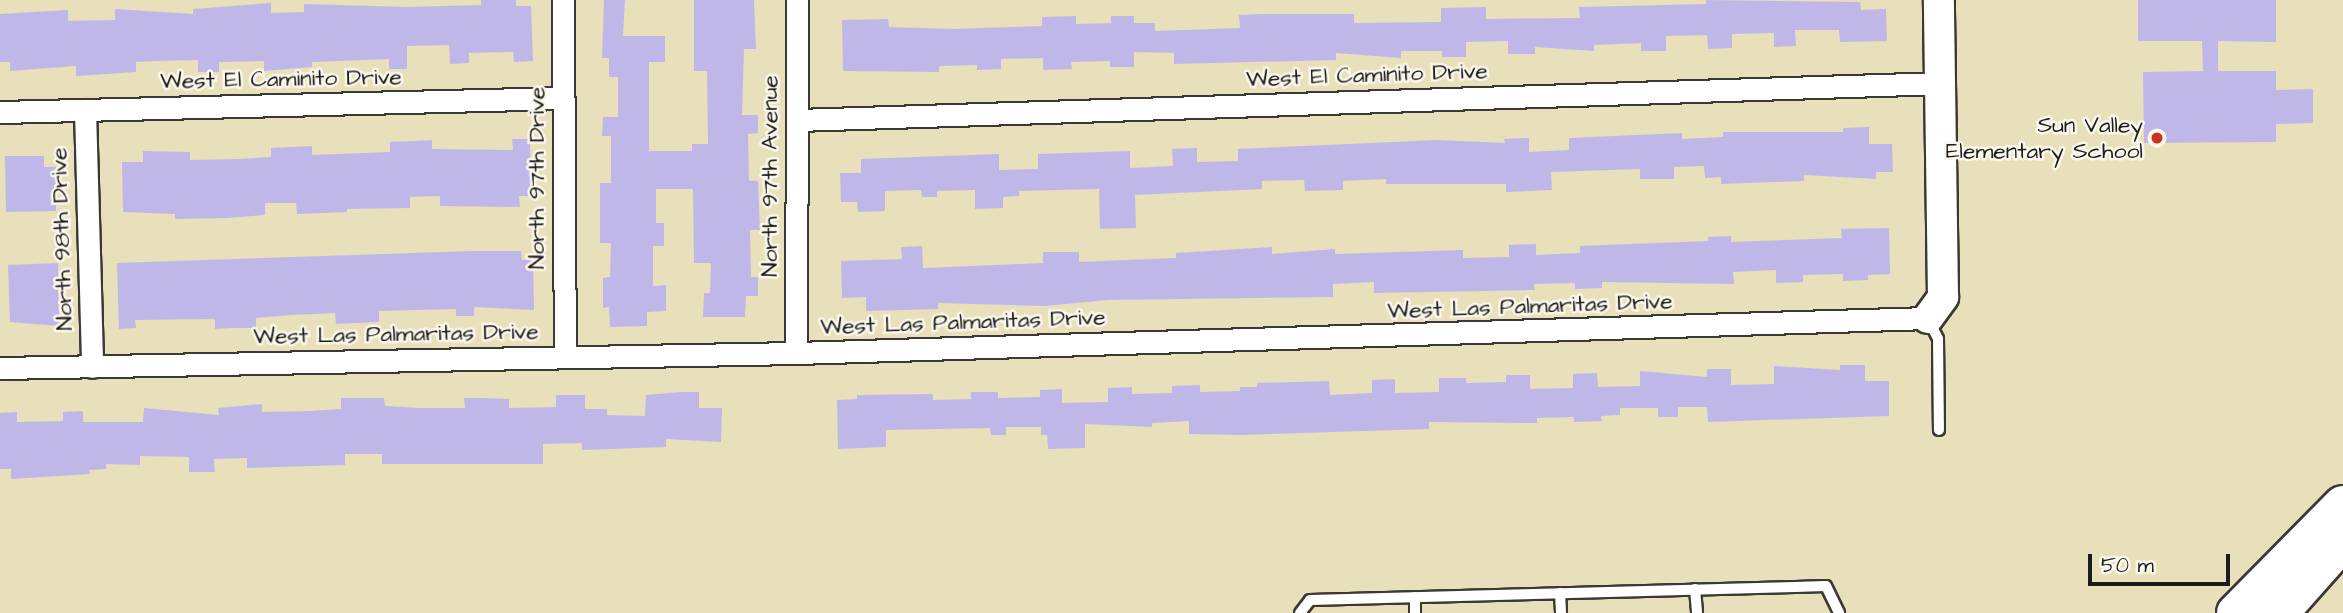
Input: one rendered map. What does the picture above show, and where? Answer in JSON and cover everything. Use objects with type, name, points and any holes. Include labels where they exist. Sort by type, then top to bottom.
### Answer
[{"type":"highway","points":[[2236,613],[2343,505]]},
{"type":"highway","points":[[2279,613],[2343,541]]},
{"type":"street","name":"North 97th Drive","points":[[563,0],[565,356]]},
{"type":"street","name":"North 97th Avenue","points":[[796,353],[797,0]]},
{"type":"street","points":[[1928,318],[1943,297],[1939,0]]},
{"type":"street","name":"West El Caminito Drive","points":[[797,120],[1940,83]]},
{"type":"street","name":"West El Caminito Drive","points":[[0,112],[564,98]]},
{"type":"street","name":"North 98th Drive","points":[[85,110],[92,367]]},
{"type":"street","name":"West Las Palmaritas Drive","points":[[0,368],[796,353],[1928,318]]},
{"type":"lane","points":[[1928,318],[1938,339],[1939,430]]},
{"type":"lane","points":[[1300,613],[1310,600],[1826,586],[1839,613]]},
{"type":"lane","points":[[1695,589],[1697,613]]},
{"type":"lane","points":[[1560,593],[1561,613]]},
{"type":"lane","points":[[1415,597],[1415,613]]},
{"type":"building","points":[[481,0],[516,0],[516,6],[531,6],[533,61],[514,62],[513,52],[469,53],[469,63],[450,64],[449,45],[407,46],[407,69],[389,69],[389,59],[312,62],[312,67],[264,71],[264,61],[219,62],[219,72],[198,72],[198,60],[136,62],[136,72],[76,76],[76,66],[10,71],[10,62],[0,62],[0,14],[68,10],[68,21],[115,20],[115,9],[193,14],[193,9],[271,3],[271,13],[304,12],[304,4],[406,7],[481,5]]},
{"type":"building","points":[[604,0],[625,0],[623,36],[665,36],[665,62],[649,62],[649,151],[692,151],[692,144],[708,144],[707,71],[694,71],[694,0],[754,0],[756,49],[744,49],[742,115],[758,115],[758,133],[748,134],[749,181],[758,181],[760,230],[750,230],[751,277],[758,277],[758,296],[746,296],[745,317],[703,317],[704,293],[710,293],[711,263],[694,263],[693,189],[656,189],[656,223],[664,223],[664,246],[653,246],[653,286],[666,285],[666,311],[647,312],[647,326],[610,327],[609,307],[603,308],[603,278],[610,277],[611,243],[600,243],[600,183],[611,183],[611,136],[602,136],[603,117],[618,117],[618,77],[609,77],[609,58],[602,58]]},
{"type":"building","points":[[1706,0],[1860,2],[1861,10],[1886,9],[1887,41],[1840,42],[1839,30],[1795,30],[1796,46],[1774,47],[1774,33],[1732,34],[1732,48],[1708,49],[1707,35],[1666,36],[1666,51],[1641,51],[1641,43],[1594,45],[1594,51],[1535,47],[1535,54],[1508,54],[1508,41],[1466,42],[1466,57],[1442,57],[1442,51],[1401,51],[1401,58],[1336,53],[1336,60],[1174,64],[1174,53],[1134,52],[1134,67],[1110,67],[1110,61],[1071,62],[1072,69],[1043,70],[1043,58],[1001,59],[1001,69],[977,70],[977,65],[939,66],[939,72],[843,71],[842,20],[888,19],[889,27],[953,29],[1042,26],[1042,17],[1076,16],[1076,24],[1111,23],[1111,16],[1134,16],[1134,23],[1155,23],[1155,31],[1240,28],[1239,15],[1354,14],[1354,23],[1441,22],[1441,8],[1486,7],[1486,19],[1580,18],[1579,7],[1706,4]]},
{"type":"building","points":[[2138,0],[2276,0],[2276,42],[2218,41],[2218,71],[2276,71],[2276,90],[2313,89],[2313,123],[2276,124],[2276,142],[2144,143],[2143,72],[2203,71],[2202,41],[2138,41]]},
{"type":"building","points":[[1869,127],[1869,144],[1892,144],[1893,172],[1876,172],[1876,179],[1804,175],[1804,181],[1721,184],[1721,177],[1705,178],[1704,166],[1674,167],[1674,179],[1640,179],[1640,169],[1551,172],[1552,190],[1506,192],[1506,184],[1386,184],[1386,179],[1343,181],[1343,190],[1305,191],[1304,180],[1262,181],[1262,189],[1135,195],[1136,228],[1100,229],[1099,189],[1019,191],[1019,196],[1003,197],[1003,208],[975,209],[975,190],[937,191],[937,197],[922,197],[921,190],[885,191],[885,211],[858,212],[857,202],[841,202],[840,173],[861,173],[861,159],[999,154],[999,170],[1038,169],[1038,154],[1130,151],[1130,168],[1173,166],[1172,149],[1197,148],[1197,162],[1238,161],[1238,149],[1437,140],[1505,143],[1504,139],[1529,138],[1529,152],[1569,150],[1569,138],[1682,133],[1682,139],[1723,137],[1723,132],[1843,132],[1843,128]]},
{"type":"building","points":[[512,139],[530,139],[531,196],[519,196],[520,207],[440,206],[440,196],[410,197],[410,208],[347,209],[347,212],[297,214],[296,203],[265,203],[265,215],[226,218],[175,219],[175,214],[123,212],[122,162],[143,162],[143,151],[190,152],[190,160],[239,159],[271,157],[271,148],[312,146],[312,155],[390,152],[390,142],[432,140],[432,149],[513,150]]},
{"type":"building","points":[[5,156],[44,156],[44,167],[56,167],[56,211],[6,212]]},
{"type":"building","points":[[1889,228],[1890,274],[1868,275],[1868,280],[1843,281],[1843,274],[1803,275],[1803,282],[1776,283],[1776,270],[1733,272],[1734,284],[1602,282],[1602,288],[1575,289],[1575,283],[1534,284],[1535,290],[1374,293],[1374,282],[1333,284],[1333,297],[1108,300],[1044,306],[938,303],[938,309],[866,311],[866,297],[842,298],[841,261],[902,259],[901,247],[922,246],[923,268],[1043,263],[1043,252],[1079,252],[1079,262],[1176,258],[1176,253],[1272,247],[1272,254],[1335,249],[1335,254],[1463,250],[1463,258],[1509,257],[1509,245],[1536,244],[1536,255],[1580,253],[1580,246],[1708,241],[1708,237],[1731,236],[1731,242],[1842,238],[1841,229]]},
{"type":"building","points":[[521,251],[522,260],[533,260],[534,310],[474,307],[474,316],[456,316],[456,309],[379,311],[379,322],[336,324],[335,313],[290,315],[256,318],[256,328],[215,329],[215,319],[135,320],[136,328],[119,329],[117,263]]},
{"type":"building","points":[[58,263],[59,326],[10,322],[8,265]]},
{"type":"building","points":[[1840,365],[1865,365],[1865,381],[1889,381],[1889,416],[1708,422],[1707,407],[1678,407],[1678,417],[1658,417],[1658,408],[1620,408],[1620,415],[1601,416],[1602,421],[1574,422],[1574,417],[1537,418],[1537,423],[1429,422],[1429,429],[1241,435],[1189,434],[1189,421],[1152,423],[1152,427],[1085,424],[1085,448],[1048,449],[1047,435],[1041,435],[1041,427],[1006,427],[1006,435],[991,435],[990,428],[886,430],[886,447],[838,449],[837,400],[857,399],[857,395],[933,394],[933,400],[971,399],[971,392],[998,392],[998,398],[1040,397],[1040,390],[1062,389],[1062,403],[1108,402],[1108,388],[1132,387],[1132,394],[1172,393],[1172,386],[1200,385],[1200,392],[1240,391],[1240,387],[1257,387],[1257,383],[1329,381],[1330,395],[1372,393],[1372,380],[1395,379],[1395,393],[1439,392],[1439,378],[1466,378],[1466,383],[1506,382],[1506,375],[1530,375],[1530,389],[1573,388],[1573,374],[1597,373],[1598,387],[1640,386],[1640,371],[1707,377],[1707,369],[1731,369],[1731,385],[1774,384],[1774,366],[1840,370]]},
{"type":"building","points":[[699,392],[699,408],[722,408],[721,442],[666,439],[666,447],[582,450],[582,443],[543,444],[543,464],[382,464],[382,454],[345,454],[345,465],[247,468],[247,458],[214,459],[215,472],[189,472],[189,457],[140,456],[140,465],[106,464],[106,469],[89,470],[90,474],[11,479],[11,469],[0,469],[0,413],[17,412],[17,422],[63,421],[63,412],[83,411],[83,422],[143,422],[144,408],[219,415],[218,408],[262,404],[262,412],[310,411],[341,409],[341,398],[384,398],[385,406],[420,408],[465,408],[464,398],[509,399],[509,408],[556,407],[556,395],[585,395],[585,409],[607,409],[607,415],[645,416],[646,395]]},
{"type":"place","name":"Sun Valley Elementary School","points":[[2157,138]]}]
